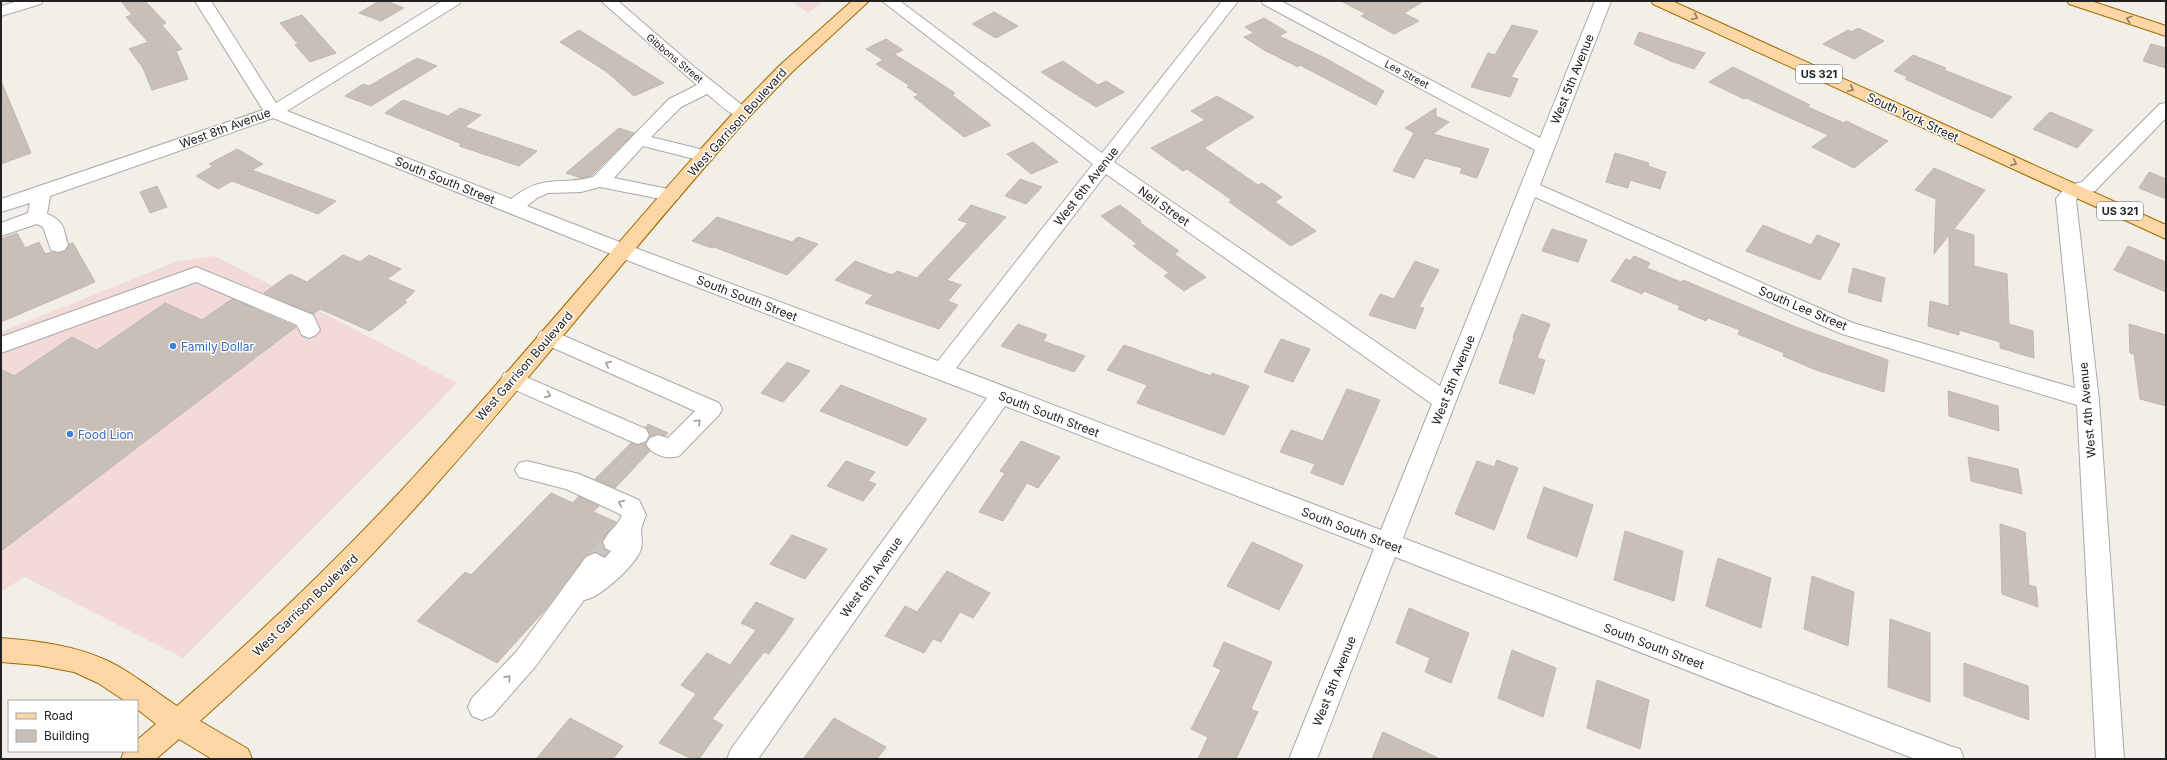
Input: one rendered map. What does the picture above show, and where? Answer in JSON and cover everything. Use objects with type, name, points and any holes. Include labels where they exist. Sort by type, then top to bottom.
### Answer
[{"type":"main road","name":"West Garrison Boulevard","points":[[135,759],[267,644],[332,581],[398,511],[743,113],[801,54],[861,1]]},
{"type":"main road","name":"South York Street","points":[[1659,1],[2166,233]]},
{"type":"main road","points":[[2075,1],[2166,31]]},
{"type":"main road","points":[[1,650],[22,651],[61,658],[96,669],[178,723],[238,759]]},
{"type":"street","points":[[1,11],[35,1]]},
{"type":"street","points":[[203,1],[273,112]]},
{"type":"street","name":"West 8th Avenue","points":[[1,206],[273,112],[453,1]]},
{"type":"street","name":"Gibbons Street","points":[[609,1],[743,113]]},
{"type":"street","name":"Neil Street","points":[[890,1],[1104,164],[1445,401]]},
{"type":"street","name":"West 6th Avenue","points":[[942,371],[1230,1]]},
{"type":"street","name":"Lee Street","points":[[1269,1],[1545,148]]},
{"type":"street","name":"West 5th Avenue","points":[[1303,759],[1603,1]]},
{"type":"street","points":[[600,181],[675,103],[709,86]]},
{"type":"street","points":[[2073,190],[2088,187],[2166,108]]},
{"type":"street","name":"South South Street","points":[[273,112],[623,251],[942,371],[1001,396],[1950,759]]},
{"type":"street","points":[[640,140],[706,156]]},
{"type":"street","points":[[514,207],[530,194],[546,187],[581,186],[600,181],[671,195]]},
{"type":"street","name":"South Lee Street","points":[[1529,188],[1556,198],[1846,328],[2088,400]]},
{"type":"street","name":"West 4th Avenue","points":[[2073,190],[2066,199],[2074,284],[2088,400],[2110,759]]},
{"type":"street","points":[[37,217],[41,192]]},
{"type":"street","points":[[1,230],[37,217],[52,223],[58,245]]},
{"type":"street","points":[[1,345],[196,274],[306,320],[310,330]]},
{"type":"street","points":[[512,379],[671,450],[710,409],[548,337]]},
{"type":"street","name":"West 6th Avenue","points":[[741,759],[1001,396]]},
{"type":"street","points":[[527,470],[571,481],[630,507],[634,515],[622,535],[629,548],[607,573],[569,601]]},
{"type":"street","points":[[482,707],[526,659],[595,564]]},
{"type":"shaded area","points":[[790,1],[824,1],[808,13]]},
{"type":"shaded area","points":[[215,256],[457,383],[183,658],[24,577],[1,592],[1,332],[178,261]]},
{"type":"building","points":[[121,1],[145,1],[166,23],[162,25],[182,49],[176,51],[188,79],[152,90],[143,68],[129,49],[148,42],[126,17],[132,15]]},
{"type":"building","points":[[379,1],[386,1],[404,8],[381,21],[359,13]]},
{"type":"building","points":[[1341,1],[1424,1],[1404,13],[1419,21],[1394,34],[1361,16],[1366,14]]},
{"type":"building","points":[[994,12],[1018,26],[996,38],[972,24]]},
{"type":"building","points":[[302,15],[336,53],[310,62],[295,45],[298,44],[280,23]]},
{"type":"building","points":[[1264,18],[1287,32],[1279,36],[1325,58],[1384,91],[1376,105],[1300,65],[1298,67],[1264,50],[1244,37],[1254,33],[1245,27]]},
{"type":"building","points":[[1512,25],[1538,31],[1511,77],[1518,79],[1510,97],[1471,87],[1488,53],[1495,55]]},
{"type":"building","points":[[1858,28],[1884,41],[1854,59],[1823,44],[1848,30],[1852,32]]},
{"type":"building","points":[[579,30],[664,83],[634,96],[607,72],[560,42]]},
{"type":"building","points":[[1639,32],[1705,53],[1694,69],[1671,61],[1634,44]]},
{"type":"building","points":[[886,39],[903,50],[894,54],[955,93],[952,95],[991,125],[964,137],[914,97],[919,95],[907,87],[910,86],[876,64],[883,60],[866,49]]},
{"type":"building","points":[[2151,44],[2166,48],[2166,68],[2143,61]]},
{"type":"building","points":[[1913,55],[1946,68],[1944,70],[2012,97],[1992,118],[1905,79],[1908,77],[1894,71]]},
{"type":"building","points":[[417,58],[437,66],[371,106],[345,96],[363,84],[369,86]]},
{"type":"building","points":[[1063,61],[1098,85],[1106,81],[1124,92],[1096,107],[1041,72]]},
{"type":"building","points":[[1733,67],[1810,105],[1808,107],[1844,123],[1846,121],[1888,141],[1854,168],[1812,147],[1828,135],[1746,98],[1744,99],[1709,82]]},
{"type":"building","points":[[1,81],[31,153],[1,164]]},
{"type":"building","points":[[1217,96],[1254,117],[1204,148],[1258,185],[1262,183],[1282,197],[1275,202],[1316,231],[1291,246],[1229,202],[1232,200],[1187,169],[1183,171],[1151,148],[1205,120],[1191,111]]},
{"type":"building","points":[[403,100],[448,116],[460,108],[481,115],[465,127],[537,151],[519,166],[459,146],[462,144],[385,113]]},
{"type":"building","points":[[1436,108],[1436,116],[1449,122],[1433,134],[1489,149],[1477,178],[1460,173],[1462,168],[1425,158],[1414,178],[1393,171],[1414,133],[1405,128]]},
{"type":"building","points":[[2050,112],[2093,130],[2077,148],[2033,129]]},
{"type":"building","points":[[619,128],[634,133],[591,176],[581,178],[566,173]]},
{"type":"building","points":[[1033,142],[1058,162],[1031,174],[1007,154]]},
{"type":"building","points":[[237,149],[263,164],[252,170],[336,201],[318,214],[232,181],[218,189],[196,176],[213,166],[209,164]]},
{"type":"building","points":[[1615,153],[1649,163],[1648,166],[1666,172],[1660,189],[1630,180],[1628,188],[1606,182]]},
{"type":"building","points":[[1934,168],[1985,190],[1954,229],[1974,235],[1974,266],[2007,274],[2009,324],[2033,331],[2034,358],[2000,348],[2000,342],[1959,330],[1959,335],[1928,326],[1930,301],[1949,306],[1949,235],[1934,254],[1936,199],[1915,190]]},
{"type":"building","points":[[2149,172],[2166,179],[2166,199],[2139,188]]},
{"type":"building","points":[[1020,179],[1042,187],[1026,204],[1005,196]]},
{"type":"building","points":[[157,186],[167,207],[150,213],[140,192]]},
{"type":"building","points":[[971,205],[1006,217],[947,280],[961,285],[948,301],[958,305],[939,329],[865,303],[873,295],[835,280],[855,261],[892,275],[897,271],[917,278],[968,223],[958,220]]},
{"type":"building","points":[[1120,205],[1141,221],[1139,222],[1179,251],[1174,254],[1206,277],[1184,291],[1164,276],[1169,273],[1133,246],[1137,244],[1101,216]]},
{"type":"building","points":[[717,217],[792,242],[798,237],[818,244],[787,275],[714,247],[712,248],[692,241]]},
{"type":"building","points":[[1763,225],[1811,245],[1817,235],[1840,244],[1820,280],[1746,251]]},
{"type":"building","points":[[1552,229],[1587,240],[1578,262],[1542,251]]},
{"type":"building","points":[[17,233],[25,248],[39,242],[45,254],[65,251],[69,244],[73,243],[95,282],[1,322],[1,239]]},
{"type":"building","points":[[2128,246],[2166,262],[2166,292],[2114,270]]},
{"type":"building","points":[[343,255],[360,262],[369,255],[401,269],[387,279],[415,291],[404,301],[407,302],[370,331],[320,309],[313,314],[264,293],[290,274],[307,282]]},
{"type":"building","points":[[1634,256],[1650,263],[1647,268],[1681,282],[1683,280],[1796,327],[1888,360],[1884,392],[1816,370],[1783,356],[1784,353],[1738,334],[1740,330],[1708,318],[1706,321],[1678,309],[1680,306],[1644,291],[1642,294],[1611,281],[1626,259],[1630,261]]},
{"type":"building","points":[[1415,261],[1439,270],[1419,307],[1424,308],[1415,329],[1369,315],[1380,294],[1394,299]]},
{"type":"building","points":[[1853,268],[1885,278],[1881,302],[1848,292]]},
{"type":"building","points":[[232,299],[296,327],[1,551],[1,369],[14,376],[72,337],[97,350],[165,303],[202,320]]},
{"type":"building","points":[[1522,314],[1550,324],[1537,358],[1545,360],[1534,394],[1499,383],[1514,338],[1513,337]]},
{"type":"building","points":[[1018,324],[1047,335],[1043,341],[1085,356],[1074,372],[1001,346]]},
{"type":"building","points":[[2129,324],[2166,335],[2166,406],[2140,399],[2134,354],[2130,353]]},
{"type":"building","points":[[1281,339],[1310,349],[1293,382],[1264,372]]},
{"type":"building","points":[[1124,345],[1211,376],[1212,373],[1249,386],[1224,435],[1137,403],[1147,385],[1107,370]]},
{"type":"building","points":[[787,362],[810,371],[783,402],[761,393]]},
{"type":"building","points":[[841,385],[927,419],[907,446],[820,411]]},
{"type":"building","points":[[1347,389],[1380,400],[1343,485],[1311,473],[1315,464],[1280,452],[1291,430],[1323,441]]},
{"type":"building","points":[[1948,391],[1998,406],[1999,431],[1949,416]]},
{"type":"building","points":[[648,424],[668,433],[665,436],[657,434],[650,436],[646,427]]},
{"type":"building","points":[[1021,441],[1060,457],[1038,488],[1027,483],[1003,521],[979,512],[1005,473],[1000,471]]},
{"type":"building","points":[[631,443],[637,445],[645,443],[650,451],[615,488],[595,479]]},
{"type":"building","points":[[1968,457],[2018,469],[2022,494],[1971,481]]},
{"type":"building","points":[[1497,460],[1518,468],[1494,530],[1455,514],[1477,461],[1494,467]]},
{"type":"building","points":[[846,461],[875,472],[868,481],[876,484],[863,501],[827,486]]},
{"type":"building","points":[[1544,487],[1593,505],[1577,557],[1527,538]]},
{"type":"building","points":[[551,493],[573,503],[579,496],[599,506],[593,512],[616,522],[602,541],[605,550],[608,552],[605,556],[594,552],[585,556],[545,610],[497,663],[417,621],[465,572],[471,575]]},
{"type":"building","points":[[2000,524],[2025,532],[2029,585],[2036,587],[2038,607],[2002,594]]},
{"type":"building","points":[[1625,531],[1683,551],[1674,601],[1614,580]]},
{"type":"building","points":[[792,535],[827,549],[805,579],[770,564]]},
{"type":"building","points":[[1252,542],[1303,565],[1279,610],[1227,586]]},
{"type":"building","points":[[1718,558],[1771,578],[1761,628],[1706,606]]},
{"type":"building","points":[[947,571],[990,593],[973,618],[960,612],[941,642],[933,639],[924,653],[885,636],[905,606],[917,612]]},
{"type":"building","points":[[1812,576],[1854,592],[1848,646],[1804,629]]},
{"type":"building","points":[[756,602],[794,619],[769,654],[764,652],[712,719],[723,725],[699,759],[692,759],[659,743],[696,694],[681,685],[707,653],[730,665],[756,630],[741,623]]},
{"type":"building","points":[[1409,608],[1469,633],[1451,683],[1425,672],[1430,658],[1396,643]]},
{"type":"building","points":[[1890,619],[1930,633],[1930,702],[1888,687]]},
{"type":"building","points":[[1224,642],[1272,662],[1251,709],[1258,712],[1236,759],[1198,759],[1208,737],[1191,729],[1221,670],[1213,666]]},
{"type":"building","points":[[1512,650],[1556,668],[1543,717],[1498,698]]},
{"type":"building","points":[[1964,663],[2028,686],[2029,720],[1964,696]]},
{"type":"building","points":[[1597,680],[1649,700],[1640,749],[1587,728]]},
{"type":"building","points":[[570,718],[623,746],[613,759],[536,759]]},
{"type":"building","points":[[834,718],[886,747],[877,759],[803,759]]},
{"type":"building","points":[[1383,732],[1440,759],[1372,759]]},
{"type":"tunnel","points":[[595,564],[615,542]]},
{"type":"place","name":"Family Dollar","points":[[173,346]]},
{"type":"place","name":"Food Lion","points":[[70,434]]}]
